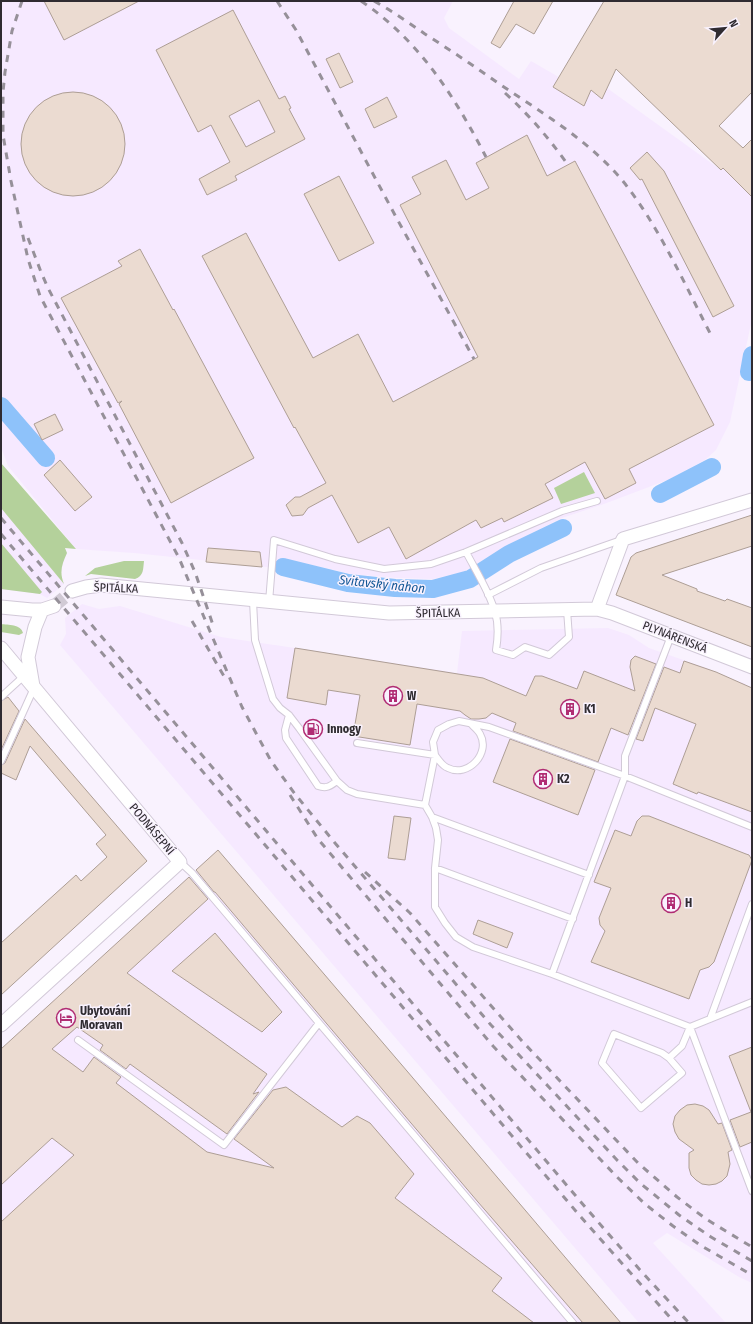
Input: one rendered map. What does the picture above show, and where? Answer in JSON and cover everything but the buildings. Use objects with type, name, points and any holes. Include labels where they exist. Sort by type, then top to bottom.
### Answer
[{"type":"street","points":[[597,609],[623,539],[752,500]]},
{"type":"street","name":"ŠPITÁLKA","points":[[72,591],[101,585],[389,614],[597,609]]},
{"type":"street","points":[[1,607],[48,608],[35,627],[28,657],[34,688]]},
{"type":"street","name":"PLYNÁRENSKÁ","points":[[597,609],[612,613],[752,667]]},
{"type":"street","name":"PODNÁSEPNÍ","points":[[1,648],[180,862],[1,1025]]},
{"type":"lane","points":[[269,602],[274,540],[335,559],[384,569],[431,564],[466,552],[562,511],[597,501]]},
{"type":"lane","points":[[488,595],[541,568],[623,539]]},
{"type":"lane","points":[[466,552],[484,585],[495,612],[498,635],[496,650],[512,655],[525,647],[549,655],[569,637],[567,610]]},
{"type":"lane","points":[[253,601],[254,640],[273,699],[280,708],[289,715],[337,781],[347,790],[357,794],[425,805]]},
{"type":"lane","points":[[552,974],[625,776],[625,756],[671,636]]},
{"type":"lane","points":[[1,697],[24,676]]},
{"type":"lane","points":[[1,761],[34,688]]},
{"type":"lane","points":[[289,715],[285,730],[286,738],[318,786],[324,788],[328,787],[337,781]]},
{"type":"lane","points":[[752,828],[625,776],[489,727],[459,721],[438,730],[433,742],[435,754],[425,805],[432,817],[438,840],[435,868],[435,907],[445,924],[456,936],[473,947],[552,974],[690,1027],[752,1002]]},
{"type":"lane","points":[[357,743],[435,754],[440,762],[448,768],[458,770],[470,767],[479,758],[482,747],[480,735],[472,724]]},
{"type":"lane","points":[[432,817],[588,875]]},
{"type":"lane","points":[[180,862],[192,873],[573,1323]]},
{"type":"lane","points":[[435,868],[572,919]]},
{"type":"lane","points":[[710,1019],[752,904]]},
{"type":"lane","points":[[78,1040],[224,1145],[319,1023]]},
{"type":"lane","points":[[668,1058],[682,1046],[690,1027]]},
{"type":"lane","points":[[690,1027],[752,1191]]},
{"type":"lane","points":[[614,1034],[662,1053],[668,1058],[682,1073],[641,1108],[602,1063],[614,1034]]},
{"type":"shaded area","points":[[1,1],[453,1],[444,18],[449,28],[519,79],[531,61],[588,94],[591,90],[602,99],[607,88],[721,170],[723,168],[752,197],[752,319],[730,422],[716,450],[705,460],[670,479],[562,518],[506,546],[463,572],[433,579],[351,574],[286,559],[282,573],[267,567],[134,553],[76,549],[8,466],[1,447]]},
{"type":"shaded area","points":[[1,479],[67,553],[61,568],[61,577],[64,584],[47,598],[40,594],[1,589]]},
{"type":"shaded area","points":[[82,604],[99,609],[120,606],[221,637],[457,673],[462,631],[608,628],[629,635],[649,648],[709,669],[708,670],[746,684],[745,685],[752,688],[752,1283],[739,1277],[667,1233],[653,1243],[726,1323],[639,1323],[60,645],[66,634],[65,618]]},
{"type":"shaded area","points":[[218,850],[622,1323],[1,1323],[1,1049]]},
{"type":"green space","points":[[1,463],[76,549],[65,548],[67,553],[61,572],[64,584],[1,508]]},
{"type":"green space","points":[[584,472],[595,493],[561,504],[554,488]]},
{"type":"green space","points":[[1,543],[42,592],[40,594],[1,589]]},
{"type":"green space","points":[[124,561],[144,561],[142,572],[138,578],[135,579],[91,574],[85,576],[95,568]]},
{"type":"green space","points":[[1,624],[17,626],[23,633],[19,635],[1,632]]},
{"type":"waterway","name":"Svitavský náhon","points":[[749,372],[752,355]]},
{"type":"waterway","name":"Svitavský náhon","points":[[1,406],[46,458]]},
{"type":"waterway","name":"Svitavský náhon","points":[[660,494],[712,467]]},
{"type":"waterway","name":"Svitavský náhon","points":[[283,567],[348,583],[395,588],[433,589],[470,579],[509,554],[563,528]]},
{"type":"tunnel","points":[[54,606],[72,591]]},
{"type":"railway","points":[[22,1],[12,31],[5,72],[3,92],[3,135],[11,181],[28,259],[40,296],[179,558],[242,707],[271,761],[295,794],[335,843],[491,1025],[617,1160],[640,1183],[679,1215],[711,1237],[752,1261]]},
{"type":"railway","points":[[277,1],[296,30],[474,359]]},
{"type":"railway","points":[[361,1],[382,16],[401,33],[434,71],[462,113],[486,157]]},
{"type":"railway","points":[[374,1],[462,58],[563,127],[609,166],[622,180],[648,216],[711,335]]},
{"type":"railway","points":[[505,93],[538,127],[568,165]]},
{"type":"railway","points":[[28,238],[48,288],[182,543],[195,572],[214,628]]},
{"type":"railway","points":[[1,518],[586,1208],[689,1323]]},
{"type":"railway","points":[[1,534],[580,1216],[675,1323]]},
{"type":"railway","points":[[192,621],[225,678]]},
{"type":"railway","points":[[290,795],[318,839],[493,1046],[617,1177],[645,1204],[673,1226],[700,1245],[752,1275]]},
{"type":"railway","points":[[365,872],[410,913],[522,1041],[638,1163],[677,1197],[706,1219],[752,1247]]},
{"type":"place","name":"W","points":[[393,696]]},
{"type":"place","name":"K1","points":[[570,709]]},
{"type":"place","name":"Innogy","points":[[313,729]]},
{"type":"place","name":"K2","points":[[543,779]]},
{"type":"place","name":"H","points":[[671,903]]},
{"type":"place","name":"Ubytování Moravan","points":[[66,1018]]}]
